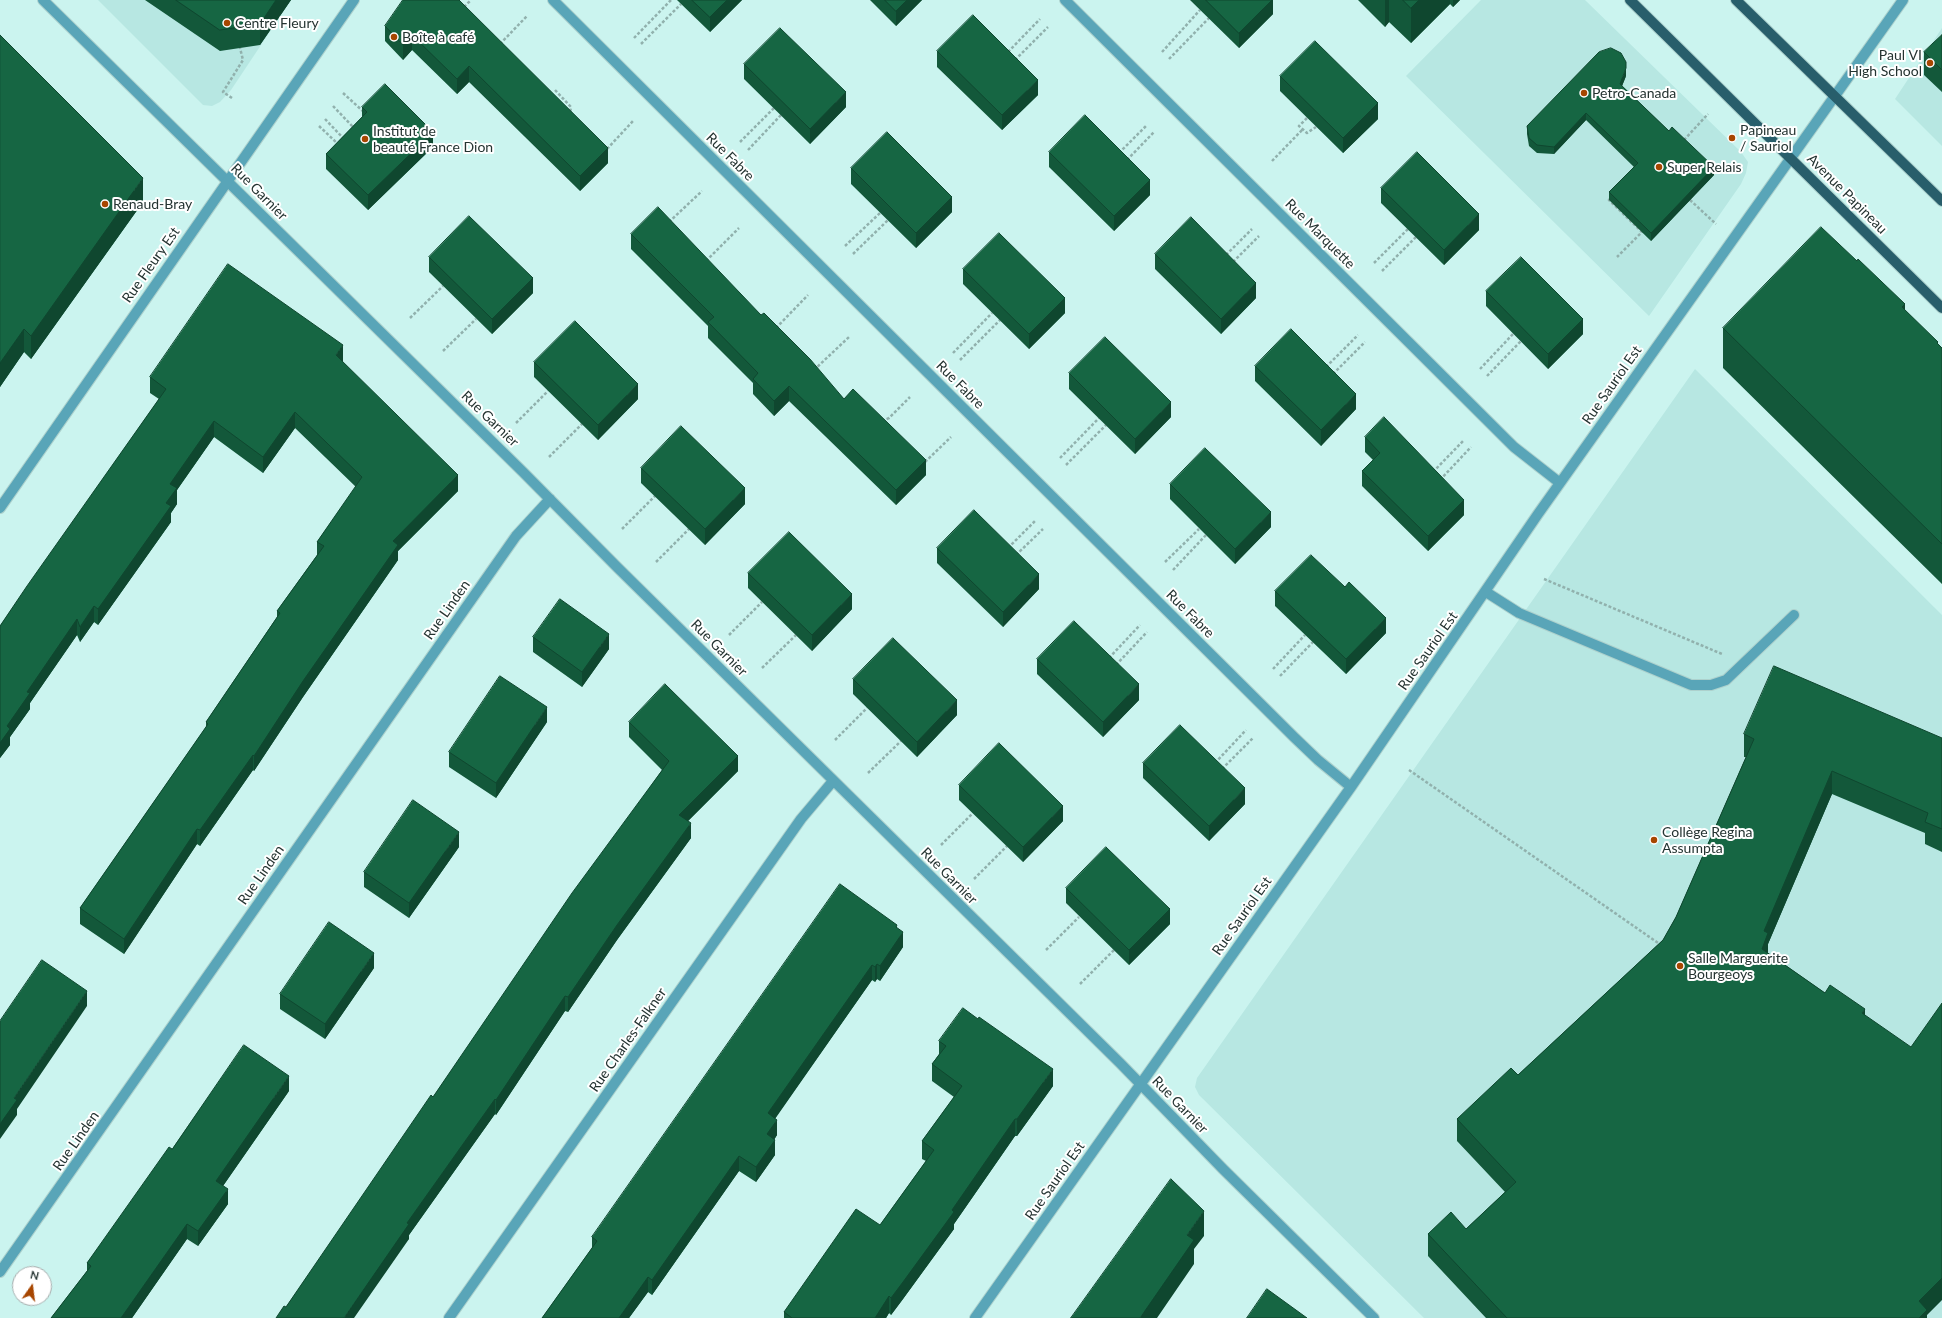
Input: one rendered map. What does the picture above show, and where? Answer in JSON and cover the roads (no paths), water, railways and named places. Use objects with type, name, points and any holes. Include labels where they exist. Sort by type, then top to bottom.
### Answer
[{"type":"main road","name":"Avenue Papineau","points":[[1630,0],[1942,308]]},
{"type":"main road","points":[[1736,0],[1942,201]]},
{"type":"street","name":"Rue Garnier","points":[[43,0],[1141,1084],[1223,1169],[1374,1318]]},
{"type":"street","name":"Rue Fleury Est","points":[[0,508],[354,0]]},
{"type":"street","name":"Rue Fabre","points":[[553,0],[1295,738],[1318,760],[1351,787]]},
{"type":"street","name":"Rue Marquette","points":[[1065,0],[1514,447],[1560,483]]},
{"type":"street","name":"Rue Sauriol Est","points":[[975,1318],[1351,787],[1560,483],[1903,0]]},
{"type":"street","name":"Rue Linden","points":[[0,1272],[516,536],[550,499]]},
{"type":"street","points":[[1486,592],[1519,613],[1690,685],[1712,685],[1726,680],[1794,615]]},
{"type":"street","name":"Rue Charles-Falkner","points":[[449,1318],[801,820],[833,781]]},
{"type":"place","name":"Centre Fleury","points":[[227,23]]},
{"type":"place","name":"Boîte à café","points":[[394,37]]},
{"type":"place","name":"Paul VI High School","points":[[1930,63]]},
{"type":"place","name":"Petro-Canada","points":[[1584,93]]},
{"type":"place","name":"Papineau / Sauriol","points":[[1732,138]]},
{"type":"place","name":"Institut de beauté France Dion","points":[[365,139]]},
{"type":"place","name":"Super Relais","points":[[1659,167]]},
{"type":"place","name":"Renaud-Bray","points":[[105,204]]},
{"type":"place","name":"Collège Regina Assumpta","points":[[1654,840]]},
{"type":"place","name":"Salle Marguerite Bourgeoys","points":[[1680,966]]}]
